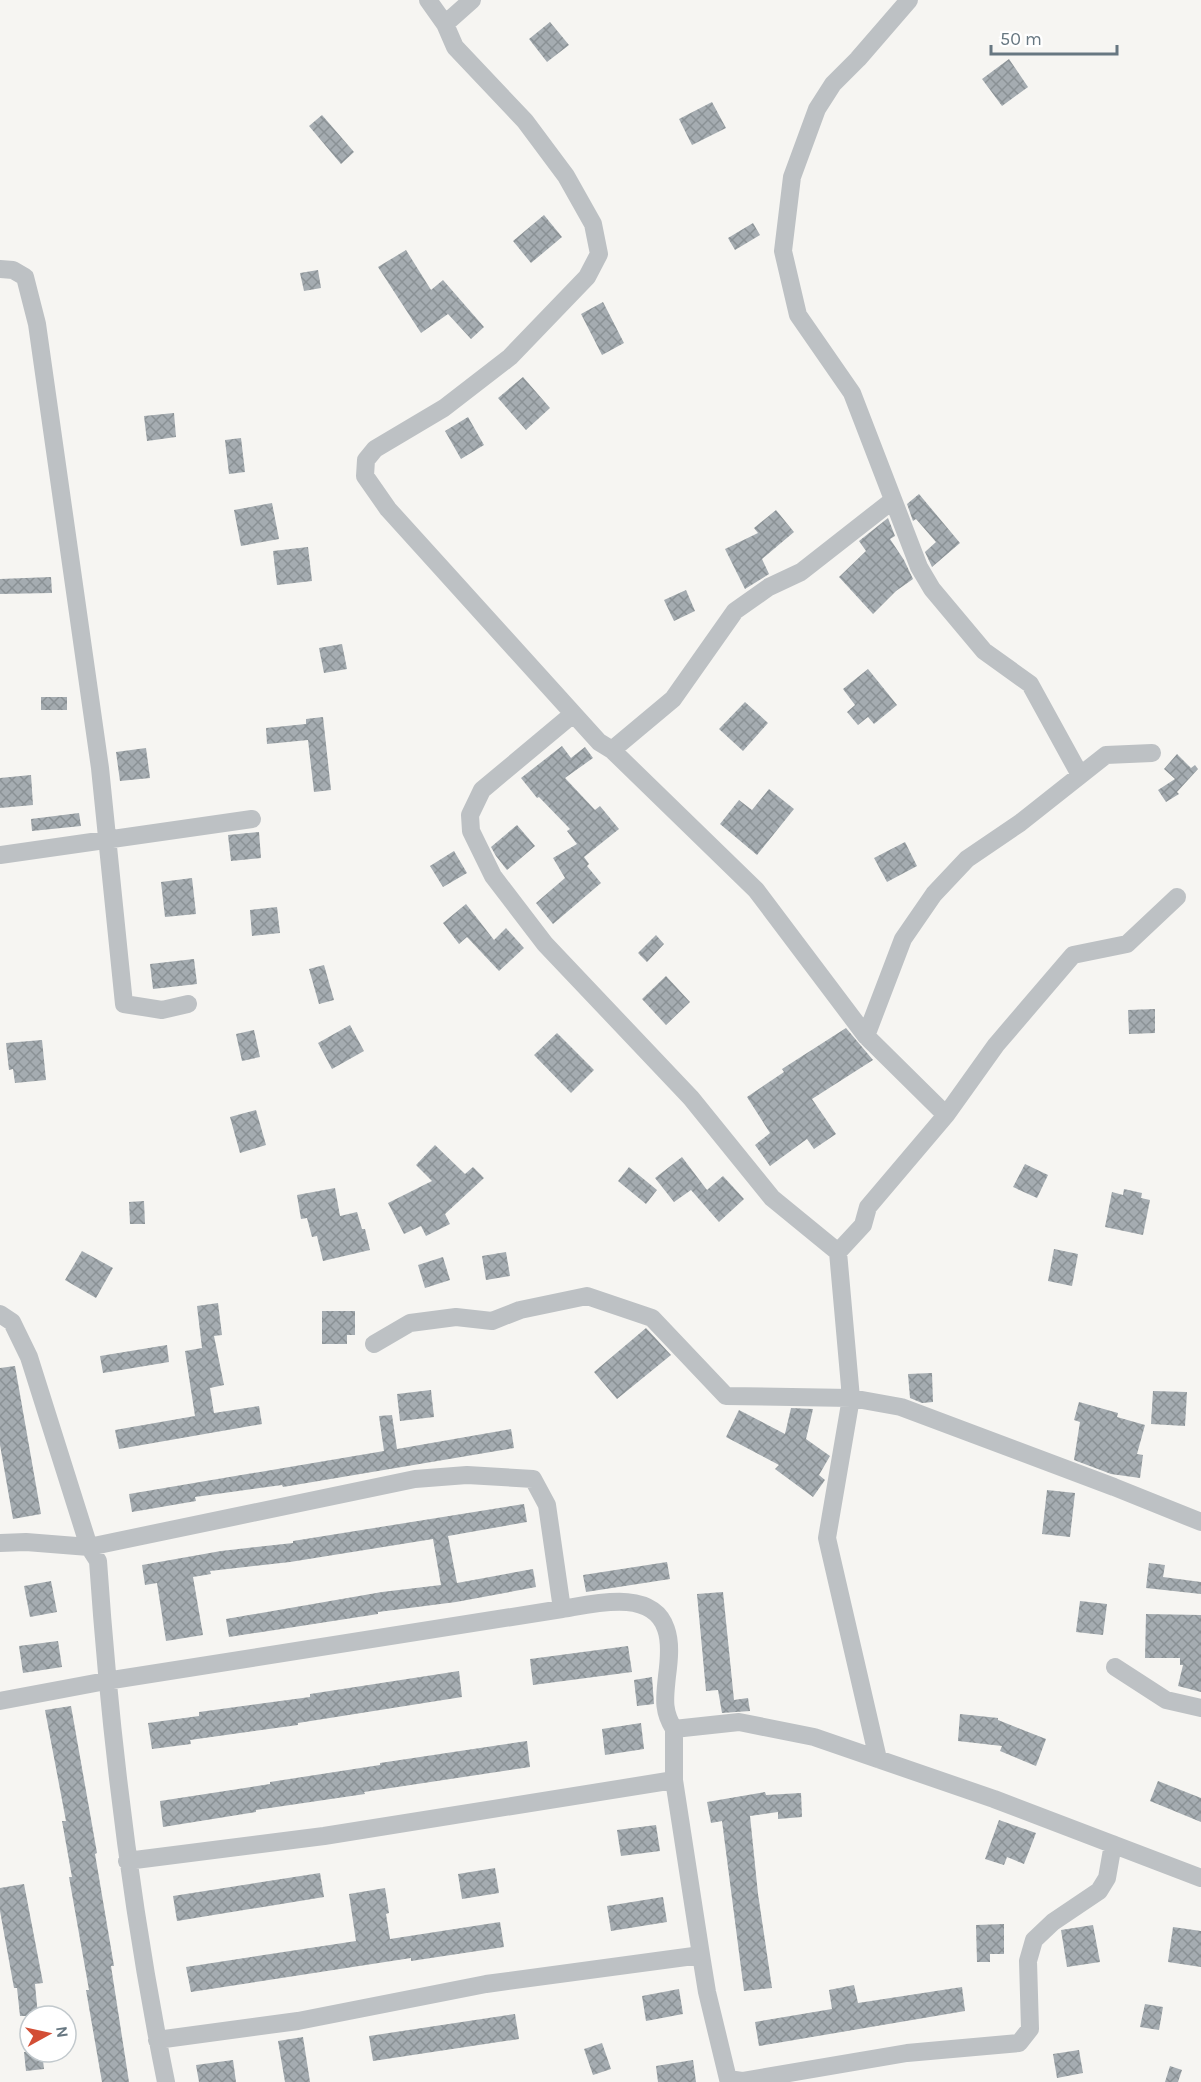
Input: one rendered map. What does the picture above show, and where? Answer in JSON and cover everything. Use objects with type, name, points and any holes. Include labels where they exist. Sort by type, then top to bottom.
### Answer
[{"type":"street","points":[[428,0],[446,24],[455,47],[525,121],[566,176],[593,224],[599,254],[587,277],[510,357],[444,408],[375,449],[366,460],[366,476],[388,509],[599,742],[612,750],[756,890],[866,1036],[946,1115]]},
{"type":"street","points":[[446,24],[472,0]]},
{"type":"street","points":[[909,0],[858,59],[832,84],[817,109],[792,177],[783,251],[798,315],[852,393],[919,567],[932,589],[984,651],[1030,684],[1080,775]]},
{"type":"street","points":[[0,269],[13,270],[25,277],[37,324],[108,841],[124,1004],[162,1010],[188,1004]]},
{"type":"street","points":[[612,750],[673,699],[735,611],[770,586],[801,572],[893,500]]},
{"type":"street","points":[[573,714],[482,790],[470,815],[471,831],[493,876],[545,944],[690,1098],[772,1198],[838,1252],[851,1398],[827,1538],[878,1759]]},
{"type":"street","points":[[866,1036],[903,939],[934,894],[967,859],[1020,823],[1106,755],[1152,753]]},
{"type":"street","points":[[0,855],[252,819]]},
{"type":"street","points":[[838,1252],[862,1225],[868,1207],[946,1115],[996,1045],[1073,955],[1127,944],[1177,897]]},
{"type":"street","points":[[374,1344],[410,1323],[456,1317],[492,1321],[519,1310],[586,1296],[652,1318],[726,1396],[851,1398],[901,1407],[1201,1522]]},
{"type":"street","points":[[0,1314],[12,1322],[30,1357],[89,1547],[98,1561],[106,1681],[127,1861],[166,2082]]},
{"type":"street","points":[[0,1543],[89,1547],[415,1479],[467,1475],[533,1479],[547,1505],[562,1609]]},
{"type":"street","points":[[0,1701],[106,1681],[614,1601],[639,1604],[657,1612],[667,1629],[669,1657],[664,1705],[667,1718],[674,1729],[674,1780],[707,1992],[728,2079],[742,2081],[907,2053],[1019,2043],[1030,2029],[1028,1961],[1034,1940],[1053,1922],[1099,1891],[1107,1878],[1113,1844]]},
{"type":"street","points":[[1115,1667],[1166,1700],[1201,1708]]},
{"type":"street","points":[[674,1729],[739,1722],[814,1737],[994,1799],[1201,1878]]},
{"type":"street","points":[[127,1861],[324,1836],[674,1780]]},
{"type":"street","points":[[157,2040],[298,2021],[486,1984],[701,1955]]},
{"type":"building","points":[[550,22],[569,45],[547,62],[529,39]]},
{"type":"building","points":[[1009,59],[1028,87],[1002,106],[982,79]]},
{"type":"building","points":[[712,102],[726,128],[692,145],[679,119]]},
{"type":"building","points":[[322,115],[354,152],[341,164],[309,126]]},
{"type":"building","points":[[544,215],[562,237],[531,263],[513,241]]},
{"type":"building","points":[[753,223],[760,235],[735,250],[728,238]]},
{"type":"building","points":[[406,250],[431,290],[443,280],[484,327],[471,339],[448,314],[421,333],[378,267]]},
{"type":"building","points":[[318,270],[321,288],[304,291],[300,273]]},
{"type":"building","points":[[603,302],[624,343],[602,355],[581,314]]},
{"type":"building","points":[[523,377],[550,408],[526,430],[498,398]]},
{"type":"building","points":[[174,413],[176,437],[147,441],[144,416]]},
{"type":"building","points":[[468,417],[484,445],[461,459],[445,431]]},
{"type":"building","points":[[241,438],[245,472],[229,474],[225,440]]},
{"type":"building","points":[[919,494],[960,543],[932,567],[925,552],[936,542],[916,519],[913,521],[907,504]]},
{"type":"building","points":[[272,503],[279,539],[241,546],[234,510]]},
{"type":"building","points":[[776,510],[794,532],[762,559],[769,574],[745,589],[725,549],[758,533],[754,528]]},
{"type":"building","points":[[888,518],[895,536],[890,539],[913,579],[896,591],[873,614],[839,577],[866,551],[859,541]]},
{"type":"building","points":[[308,547],[312,581],[277,585],[273,551]]},
{"type":"building","points":[[51,577],[52,593],[0,594],[0,579]]},
{"type":"building","points":[[686,590],[695,611],[674,621],[664,600]]},
{"type":"building","points":[[342,644],[347,669],[324,673],[319,648]]},
{"type":"building","points":[[868,669],[897,705],[874,724],[868,717],[858,725],[847,712],[855,705],[843,689]]},
{"type":"building","points":[[41,697],[67,697],[67,710],[41,710]]},
{"type":"building","points":[[745,702],[768,723],[743,751],[719,729]]},
{"type":"building","points":[[323,717],[331,790],[314,792],[308,740],[267,744],[266,728],[306,724],[306,719]]},
{"type":"building","points":[[562,746],[571,758],[585,747],[593,758],[565,778],[595,810],[600,806],[619,829],[584,857],[589,864],[587,866],[601,883],[553,924],[536,903],[565,878],[553,858],[577,844],[567,831],[570,829],[539,797],[537,798],[521,778]]},
{"type":"building","points":[[146,748],[150,778],[120,781],[116,752]]},
{"type":"building","points":[[1177,754],[1191,768],[1195,765],[1198,769],[1177,792],[1179,794],[1166,802],[1158,790],[1175,779],[1164,769]]},
{"type":"building","points":[[31,775],[33,805],[0,808],[0,778]]},
{"type":"building","points":[[769,789],[794,809],[757,855],[720,824],[739,800],[752,810]]},
{"type":"building","points":[[79,813],[81,826],[32,831],[31,819]]},
{"type":"building","points":[[517,825],[535,846],[507,870],[491,847]]},
{"type":"building","points":[[259,832],[261,858],[231,861],[228,835]]},
{"type":"building","points":[[905,842],[917,866],[887,882],[874,858]]},
{"type":"building","points":[[454,851],[467,873],[443,887],[430,866]]},
{"type":"building","points":[[192,878],[196,914],[165,917],[161,882]]},
{"type":"building","points":[[466,904],[494,940],[506,928],[524,948],[499,971],[467,937],[459,944],[443,923]]},
{"type":"building","points":[[277,907],[280,933],[252,936],[250,910]]},
{"type":"building","points":[[656,935],[664,944],[647,962],[638,953]]},
{"type":"building","points":[[194,959],[197,984],[153,989],[150,964]]},
{"type":"building","points":[[324,965],[334,1000],[319,1004],[309,969]]},
{"type":"building","points":[[666,976],[690,1002],[666,1025],[642,999]]},
{"type":"building","points":[[1155,1009],[1155,1033],[1129,1034],[1128,1010]]},
{"type":"building","points":[[350,1025],[364,1051],[332,1069],[318,1043]]},
{"type":"building","points":[[846,1028],[873,1060],[812,1099],[836,1134],[814,1149],[807,1139],[770,1166],[755,1145],[770,1133],[747,1097],[784,1072],[782,1069]]},
{"type":"building","points":[[254,1030],[260,1057],[242,1061],[236,1034]]},
{"type":"building","points":[[557,1033],[594,1070],[571,1093],[534,1055]]},
{"type":"building","points":[[42,1040],[46,1080],[15,1083],[13,1069],[9,1070],[6,1043]]},
{"type":"building","points":[[256,1110],[266,1145],[240,1153],[230,1117]]},
{"type":"building","points":[[435,1145],[465,1174],[473,1167],[484,1178],[445,1214],[450,1224],[426,1236],[421,1226],[404,1234],[388,1203],[432,1181],[416,1165]]},
{"type":"building","points":[[682,1157],[707,1190],[723,1176],[744,1199],[719,1222],[691,1190],[674,1202],[655,1178]]},
{"type":"building","points":[[1025,1164],[1048,1175],[1037,1198],[1013,1187]]},
{"type":"building","points":[[629,1167],[657,1190],[646,1204],[618,1181]]},
{"type":"building","points":[[335,1188],[340,1216],[357,1212],[362,1229],[365,1229],[370,1250],[323,1261],[317,1236],[312,1237],[307,1218],[301,1219],[297,1195]]},
{"type":"building","points":[[1124,1189],[1142,1193],[1141,1198],[1150,1200],[1143,1235],[1105,1227],[1112,1192],[1123,1195]]},
{"type":"building","points":[[144,1201],[145,1224],[130,1224],[129,1202]]},
{"type":"building","points":[[1054,1249],[1078,1254],[1072,1286],[1048,1281]]},
{"type":"building","points":[[82,1251],[113,1268],[96,1298],[65,1280]]},
{"type":"building","points":[[506,1252],[510,1276],[486,1280],[482,1256]]},
{"type":"building","points":[[443,1257],[450,1280],[425,1288],[418,1265]]},
{"type":"building","points":[[218,1303],[222,1335],[214,1336],[224,1385],[210,1388],[214,1413],[259,1406],[262,1424],[119,1449],[115,1430],[195,1416],[185,1351],[202,1348],[197,1306]]},
{"type":"building","points":[[322,1311],[355,1311],[355,1335],[347,1335],[347,1344],[322,1344]]},
{"type":"building","points":[[646,1328],[671,1355],[617,1399],[594,1372]]},
{"type":"building","points":[[167,1345],[169,1362],[103,1373],[100,1356]]},
{"type":"building","points":[[15,1366],[41,1514],[13,1519],[0,1445],[0,1368]]},
{"type":"building","points":[[932,1373],[933,1402],[922,1403],[910,1398],[908,1374]]},
{"type":"building","points":[[431,1390],[434,1417],[400,1421],[397,1394]]},
{"type":"building","points":[[1153,1391],[1187,1392],[1185,1426],[1151,1424]]},
{"type":"building","points":[[1079,1402],[1118,1413],[1117,1417],[1145,1425],[1137,1454],[1143,1455],[1140,1478],[1111,1474],[1074,1460],[1080,1422],[1074,1420]]},
{"type":"building","points":[[791,1408],[813,1409],[806,1439],[830,1456],[819,1475],[825,1480],[813,1497],[775,1469],[779,1465],[726,1437],[739,1410],[785,1434]]},
{"type":"building","points":[[392,1415],[397,1449],[511,1429],[514,1448],[283,1487],[282,1485],[195,1497],[196,1501],[132,1512],[129,1494],[384,1451],[379,1416]]},
{"type":"building","points":[[1047,1490],[1075,1493],[1070,1537],[1042,1534]]},
{"type":"building","points":[[524,1504],[527,1522],[448,1536],[457,1583],[533,1569],[536,1587],[456,1602],[378,1612],[378,1614],[229,1637],[226,1619],[382,1592],[441,1585],[433,1539],[290,1562],[210,1571],[211,1574],[193,1577],[203,1635],[166,1641],[157,1583],[145,1585],[142,1565],[221,1551],[293,1543],[293,1541]]},
{"type":"building","points":[[667,1562],[670,1579],[586,1592],[583,1575]]},
{"type":"building","points":[[1149,1563],[1165,1565],[1163,1577],[1201,1582],[1201,1594],[1146,1588]]},
{"type":"building","points":[[51,1581],[57,1612],[30,1617],[24,1586]]},
{"type":"building","points":[[723,1592],[734,1700],[748,1698],[750,1711],[722,1713],[718,1690],[706,1691],[697,1594]]},
{"type":"building","points":[[1080,1601],[1107,1604],[1103,1635],[1076,1632]]},
{"type":"building","points":[[1146,1614],[1201,1615],[1201,1692],[1178,1686],[1183,1665],[1180,1665],[1180,1658],[1145,1658]]},
{"type":"building","points":[[58,1641],[62,1667],[23,1673],[19,1646]]},
{"type":"building","points":[[628,1646],[632,1672],[533,1685],[530,1659]]},
{"type":"building","points":[[459,1671],[462,1697],[298,1723],[298,1725],[190,1740],[191,1744],[152,1749],[148,1723],[199,1716],[199,1712],[310,1697],[310,1694]]},
{"type":"building","points":[[652,1677],[654,1704],[637,1706],[634,1680]]},
{"type":"building","points":[[71,1706],[97,1853],[95,1854],[114,1966],[111,1966],[129,2082],[102,2082],[86,1990],[89,1990],[69,1877],[72,1877],[62,1821],[66,1821],[45,1710]]},
{"type":"building","points":[[960,1714],[998,1718],[998,1720],[1046,1739],[1036,1766],[1000,1751],[1002,1746],[958,1741]]},
{"type":"building","points":[[641,1723],[644,1749],[605,1755],[602,1729]]},
{"type":"building","points":[[527,1741],[530,1767],[364,1792],[365,1794],[163,1827],[160,1801],[380,1765],[380,1763]]},
{"type":"building","points":[[1158,1781],[1201,1798],[1201,1822],[1150,1801]]},
{"type":"building","points":[[765,1792],[766,1795],[801,1793],[802,1817],[778,1819],[778,1812],[750,1816],[758,1894],[772,1988],[744,1991],[722,1821],[711,1823],[707,1802]]},
{"type":"building","points":[[999,1820],[1036,1833],[1024,1864],[1007,1857],[1004,1865],[985,1859]]},
{"type":"building","points":[[656,1825],[660,1851],[621,1856],[617,1830]]},
{"type":"building","points":[[495,1868],[499,1893],[462,1899],[458,1874]]},
{"type":"building","points":[[320,1873],[324,1897],[177,1921],[173,1896]]},
{"type":"building","points":[[24,1884],[43,1983],[35,1984],[37,2004],[19,2004],[0,1911],[0,1888]]},
{"type":"building","points":[[385,1888],[390,1939],[500,1922],[504,1947],[411,1961],[411,1958],[191,1992],[186,1967],[356,1941],[349,1894]]},
{"type":"building","points":[[663,1897],[667,1922],[611,1931],[607,1906]]},
{"type":"building","points":[[1004,1924],[1004,1954],[990,1954],[990,1962],[977,1962],[976,1925]]},
{"type":"building","points":[[1093,1925],[1100,1962],[1067,1967],[1061,1930]]},
{"type":"building","points":[[1173,1927],[1201,1931],[1201,1967],[1168,1962]]},
{"type":"building","points":[[854,1985],[858,2003],[962,1987],[965,2011],[759,2046],[755,2022],[832,2009],[829,1990]]},
{"type":"building","points":[[679,1989],[683,2014],[646,2021],[642,1996]]},
{"type":"building","points":[[1145,2004],[1163,2007],[1159,2030],[1140,2027]]},
{"type":"building","points":[[515,2014],[519,2039],[373,2061],[369,2036]]},
{"type":"building","points":[[303,2037],[310,2082],[285,2082],[278,2041]]},
{"type":"building","points":[[602,2043],[611,2069],[593,2075],[584,2049]]},
{"type":"building","points":[[1079,2050],[1083,2073],[1057,2078],[1053,2054]]},
{"type":"building","points":[[233,2060],[236,2082],[199,2082],[196,2065]]},
{"type":"building","points":[[693,2060],[696,2082],[658,2082],[656,2066]]},
{"type":"building","points":[[25,2064],[43,2064],[44,2069],[26,2071]]},
{"type":"building","points":[[1170,2066],[1182,2070],[1178,2082],[1165,2082]]}]
